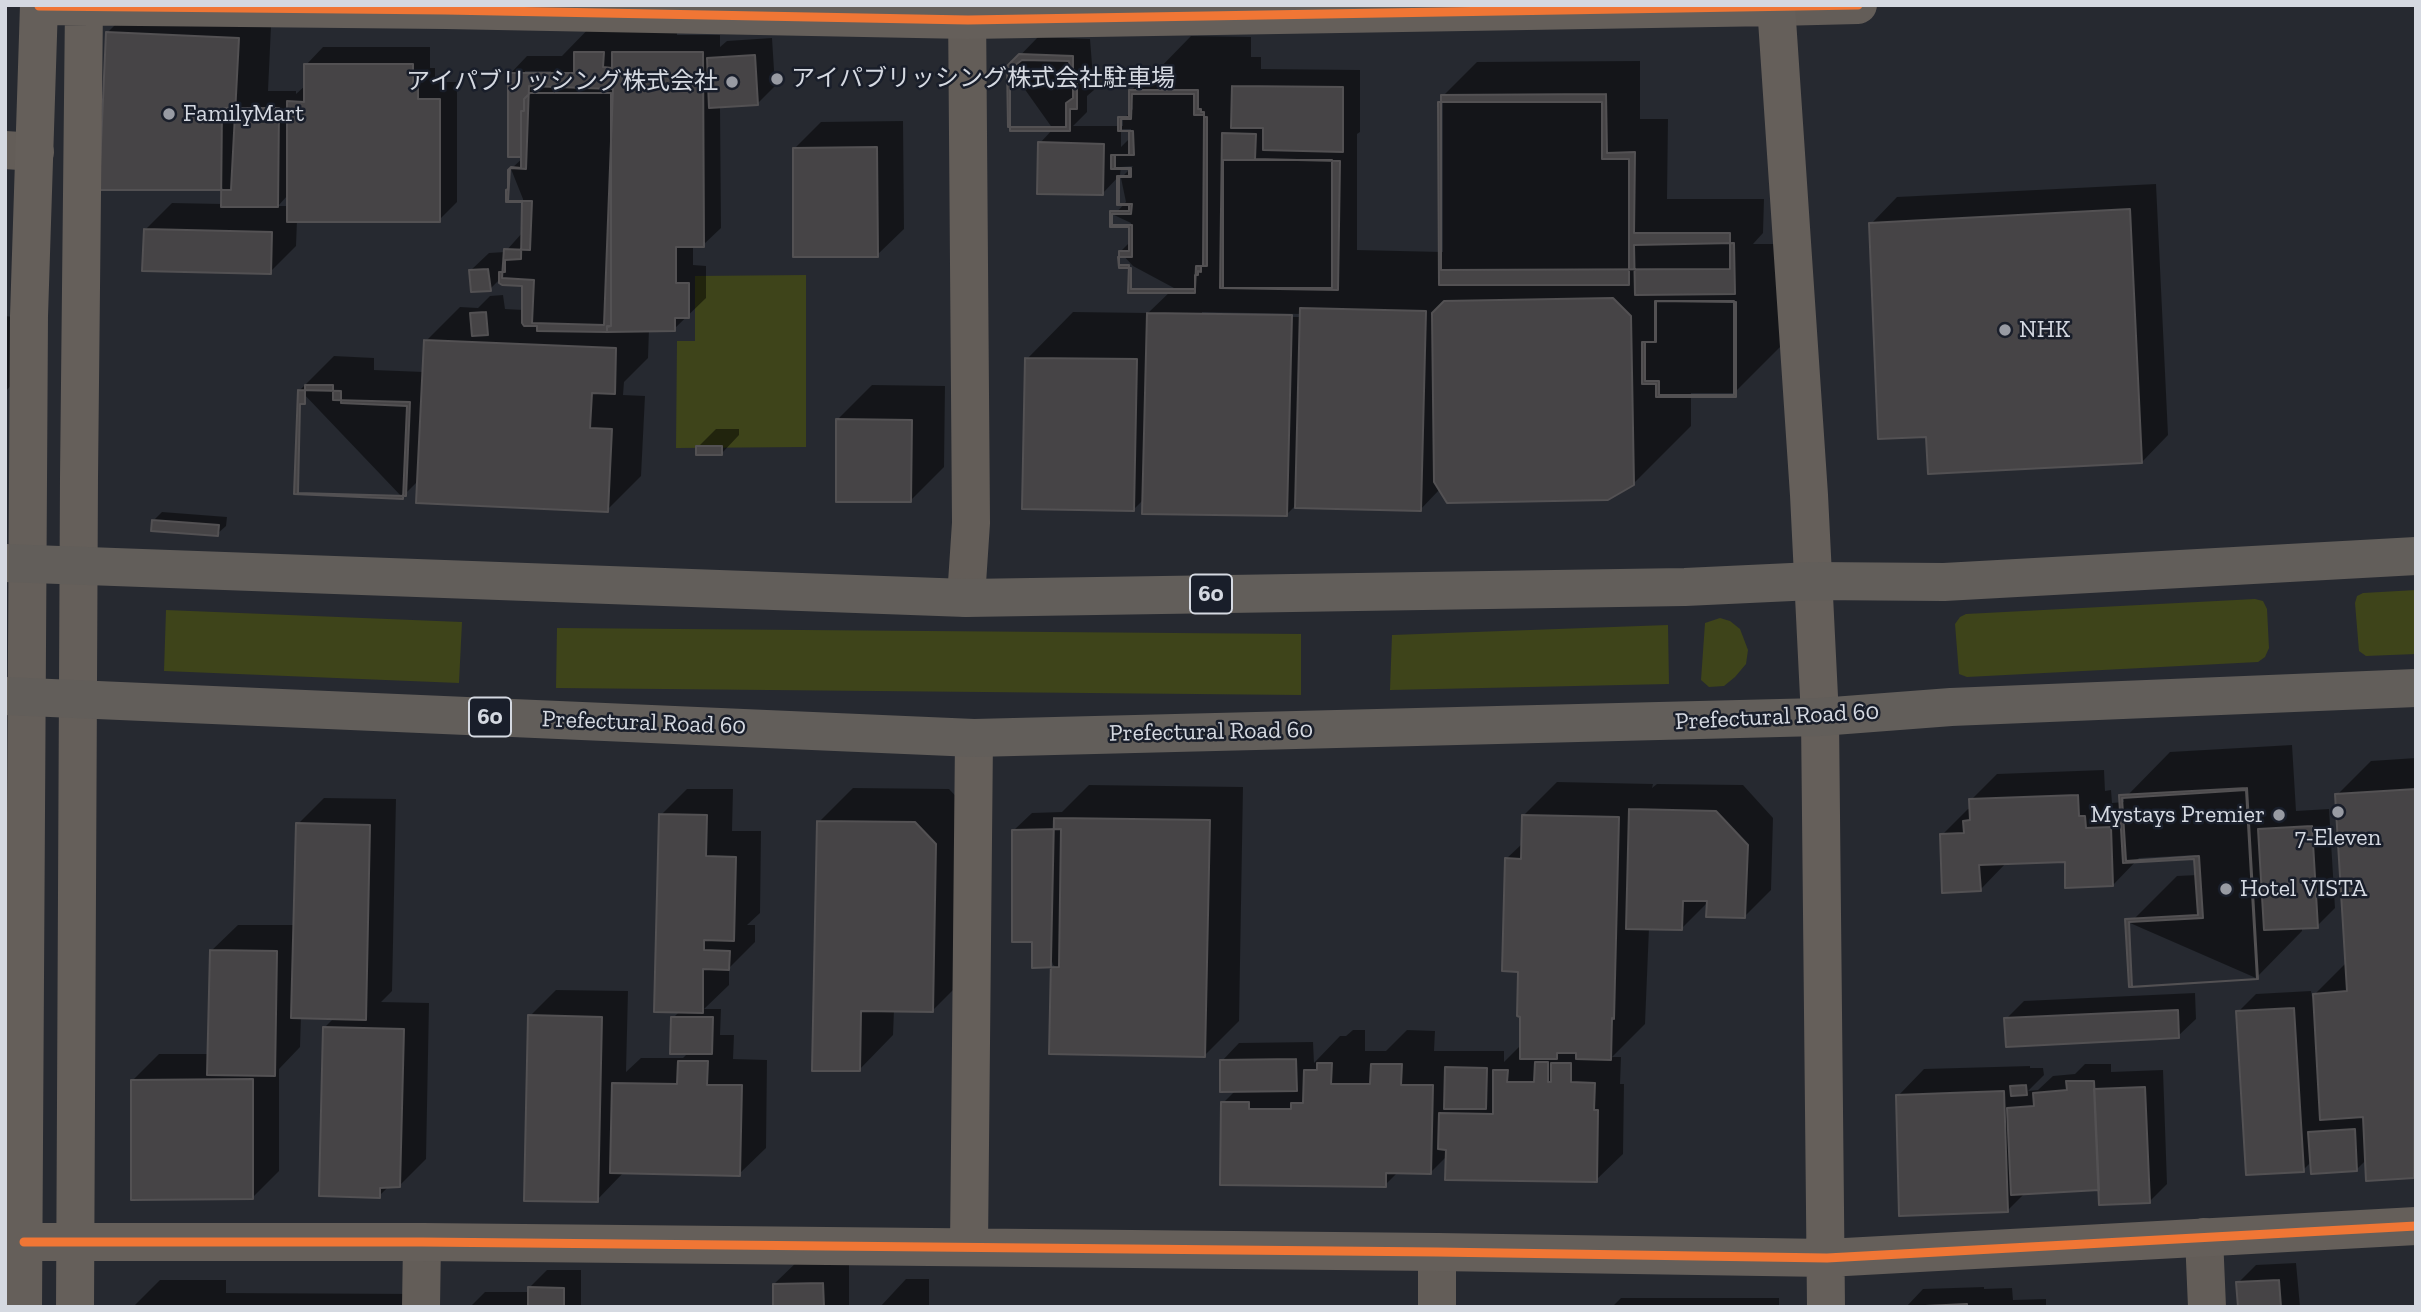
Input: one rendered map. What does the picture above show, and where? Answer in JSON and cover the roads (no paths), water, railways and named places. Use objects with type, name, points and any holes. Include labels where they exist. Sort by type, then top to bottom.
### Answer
[{"type":"main road","name":"60","points":[[17,564],[966,598],[1685,587],[1813,581],[1944,582],[2416,556]]},
{"type":"main road","name":"Prefectural Road 60","points":[[17,697],[974,738],[1820,718],[1951,707],[2416,688]]},
{"type":"street","points":[[23,1307],[24,1242],[15,1078],[17,564],[29,316],[20,151],[39,6],[968,13],[1858,5]]},
{"type":"street","points":[[75,1307],[78,566],[84,6]]},
{"type":"street","points":[[1776,6],[1820,718],[1826,1307]]},
{"type":"street","points":[[966,598],[971,523],[968,13]]},
{"type":"street","points":[[969,1247],[974,738]]},
{"type":"street","points":[[24,1242],[422,1242],[1827,1258],[2416,1226]]},
{"type":"street","points":[[2204,1237],[2207,1307]]},
{"type":"street","points":[[421,1307],[422,1242]]},
{"type":"street","points":[[1437,1252],[1437,1307]]},
{"type":"place","name":"アイパブリッシング株式会社駐車場","points":[[777,79]]},
{"type":"place","name":"アイパブリッシング株式会社","points":[[732,82]]},
{"type":"place","name":"FamilyMart","points":[[169,114]]},
{"type":"place","name":"NHK","points":[[2005,330]]},
{"type":"place","name":"7-Eleven","points":[[2338,812]]},
{"type":"place","name":"Mystays Premier","points":[[2279,815]]},
{"type":"place","name":"Hotel VISTA","points":[[2226,889]]}]
